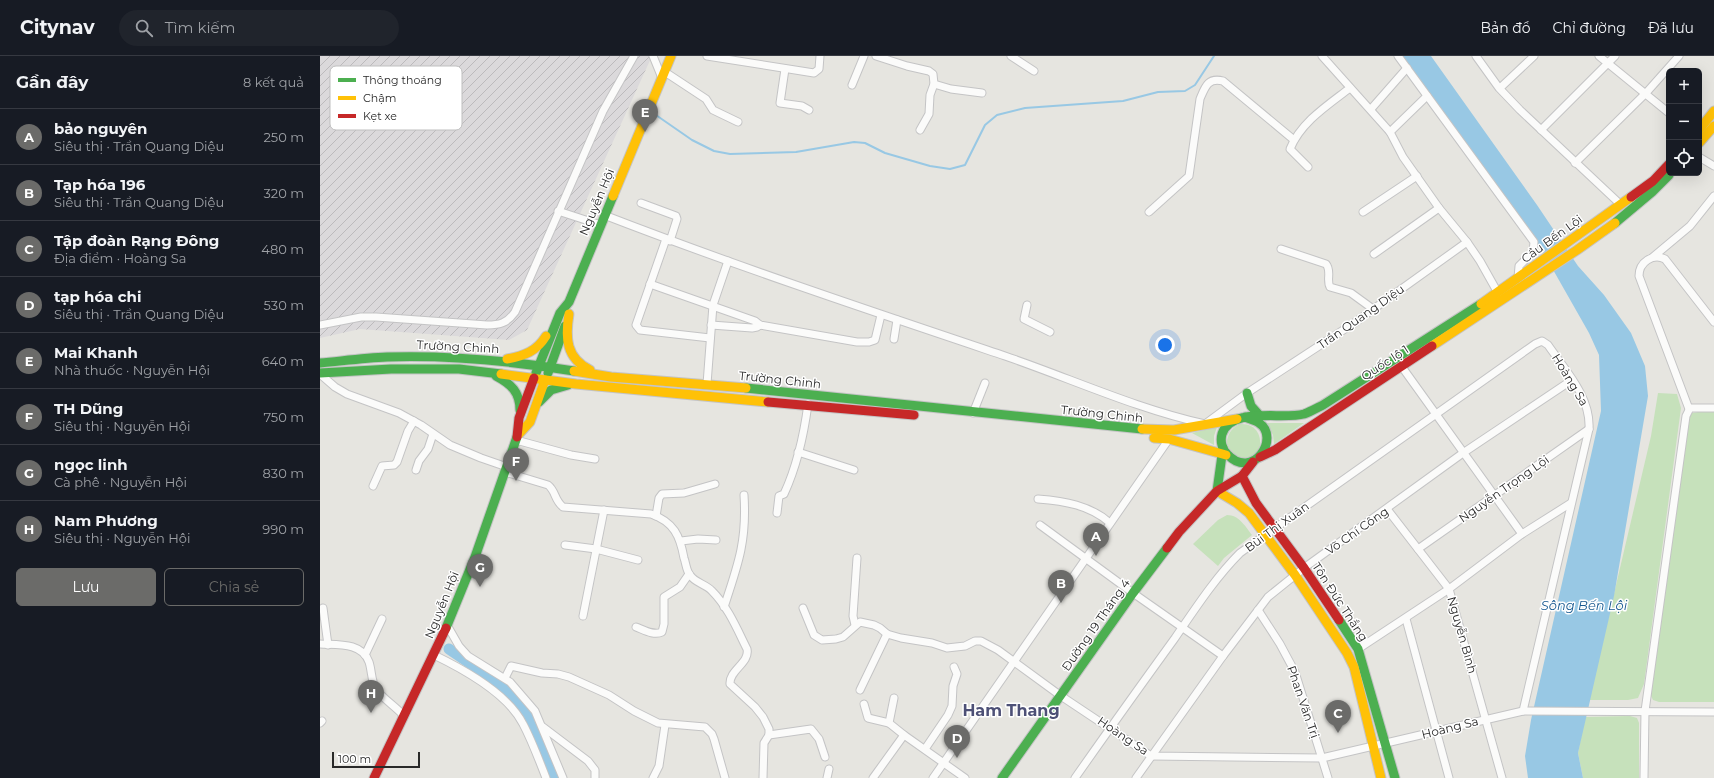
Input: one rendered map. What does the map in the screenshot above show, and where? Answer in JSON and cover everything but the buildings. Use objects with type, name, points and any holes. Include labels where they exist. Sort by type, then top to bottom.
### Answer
[{"type":"main road","name":"Nguyễn Hội","points":[[517,438],[530,422],[550,367],[569,302],[671,56]]},
{"type":"main road","points":[[1702,126],[1714,111]]},
{"type":"main road","points":[[1701,140],[1714,126]]},
{"type":"main road","points":[[1620,204],[1653,181],[1666,167]]},
{"type":"main road","name":"Cầu Bến Lội","points":[[1520,282],[1597,236],[1635,208],[1654,192],[1669,176]]},
{"type":"main road","name":"Cầu Bến Lội","points":[[1520,282],[1620,204]]},
{"type":"main road","name":"Quốc lộ 1","points":[[1241,418],[1302,414],[1323,405],[1498,293],[1520,282]]},
{"type":"main road","name":"Quốc lộ 1","points":[[1256,460],[1275,450],[1402,367],[1520,282]]},
{"type":"main road","name":"Nguyễn Hội","points":[[374,778],[403,715],[434,655],[460,597],[517,438],[519,418],[539,365],[565,314]]},
{"type":"main road","points":[[488,360],[513,358],[534,350],[544,341],[565,314]]},
{"type":"main road","points":[[565,314],[567,335],[573,358],[586,369],[611,376]]},
{"type":"main road","name":"Trường Chinh","points":[[320,364],[360,359],[415,356],[451,357],[539,365],[611,376],[707,384],[974,419],[1152,430],[1183,430],[1205,424],[1241,418]]},
{"type":"main road","name":"Trường Chinh","points":[[320,373],[414,368],[488,371],[576,384],[808,404],[924,416]]},
{"type":"main road","points":[[488,371],[508,382],[517,392],[520,401],[519,418]]},
{"type":"main road","points":[[536,406],[551,390],[576,384]]},
{"type":"main road","points":[[1247,393],[1253,412],[1260,416]]},
{"type":"main road","points":[[1217,491],[1224,452],[1221,441],[1222,434],[1230,422],[1241,418],[1253,419],[1260,423],[1267,436],[1267,444],[1264,452],[1256,460],[1238,462],[1232,460],[1224,452]]},
{"type":"main road","name":"Trường Chinh","points":[[1002,424],[1169,439],[1224,452]]},
{"type":"main road","name":"Đường 19 Tháng 4","points":[[1002,778],[1133,593],[1180,532],[1217,491],[1242,476],[1256,460]]},
{"type":"main road","name":"Tôn Đức Thắng","points":[[1242,476],[1256,503],[1304,568],[1358,649],[1395,778]]},
{"type":"main road","name":"Tôn Đức Thắng","points":[[1217,491],[1238,503],[1249,514],[1295,575],[1347,653],[1354,667],[1381,778]]},
{"type":"street","points":[[320,325],[361,317],[376,316],[487,325],[505,323],[515,312],[603,111],[634,56]]},
{"type":"street","points":[[652,56],[664,75],[706,99],[713,110],[738,122]]},
{"type":"street","points":[[707,56],[785,69],[816,72],[819,69],[820,56]]},
{"type":"street","points":[[852,85],[864,56]]},
{"type":"street","points":[[876,56],[929,71],[933,74],[934,84],[930,95],[929,114],[920,130]]},
{"type":"street","points":[[1011,56],[1034,71]]},
{"type":"street","points":[[1322,56],[1390,132],[1439,208],[1480,260],[1498,293]]},
{"type":"street","points":[[1398,56],[1534,242],[1533,252],[1519,266],[1520,282]]},
{"type":"street","points":[[1476,56],[1500,88],[1574,163],[1620,204]]},
{"type":"street","points":[[1500,88],[1534,56]]},
{"type":"street","points":[[1599,56],[1666,110]]},
{"type":"street","points":[[1541,130],[1615,56]]},
{"type":"street","points":[[1574,163],[1646,93],[1679,56]]},
{"type":"street","points":[[1371,109],[1407,68]]},
{"type":"street","points":[[785,69],[780,103],[802,106],[809,110]]},
{"type":"street","points":[[1149,212],[1189,176],[1200,100],[1204,90],[1210,82],[1217,80],[1223,81],[1294,140]]},
{"type":"street","points":[[934,84],[955,90],[982,93]]},
{"type":"street","points":[[1308,167],[1290,149],[1294,140],[1310,121],[1324,108],[1350,88]]},
{"type":"street","points":[[1390,132],[1427,96]]},
{"type":"street","points":[[1702,159],[1714,166]]},
{"type":"street","points":[[1363,212],[1417,176]]},
{"type":"street","points":[[1644,778],[1645,711],[1686,416],[1689,409],[1639,276],[1639,269],[1642,264],[1653,257],[1690,226],[1714,196]]},
{"type":"street","points":[[640,203],[676,216],[677,219],[636,322],[637,328],[640,330],[710,338]]},
{"type":"street","points":[[1374,254],[1439,208]]},
{"type":"street","points":[[558,211],[601,225]]},
{"type":"street","points":[[604,216],[668,240],[1019,361],[1172,416],[1205,424]]},
{"type":"street","name":"Trần Quang Diệu","points":[[1205,424],[1247,393],[1373,309],[1467,242]]},
{"type":"street","points":[[1281,249],[1326,264],[1329,269],[1328,283],[1330,287],[1351,294],[1373,309]]},
{"type":"street","points":[[1653,257],[1665,259],[1714,322]]},
{"type":"street","points":[[707,384],[713,305],[728,261]]},
{"type":"street","points":[[650,284],[713,305],[755,321],[760,325],[857,342],[869,342],[875,340],[877,336],[880,314]]},
{"type":"street","points":[[1027,305],[1024,319],[1050,332]]},
{"type":"street","points":[[894,339],[897,320]]},
{"type":"street","points":[[711,325],[752,328],[760,325]]},
{"type":"street","name":"Hoàng Sa","points":[[855,625],[860,622],[870,624],[880,628],[887,634],[909,641],[932,643],[947,648],[965,646],[978,640],[998,650],[1060,696],[1111,728],[1151,756],[1322,758],[1523,711],[1589,429],[1589,416],[1586,402],[1548,345],[1542,341]]},
{"type":"street","name":"Bùi Thị Xuân","points":[[1075,778],[1183,627],[1234,559],[1264,535],[1535,344],[1542,341]]},
{"type":"street","points":[[1402,367],[1522,534]]},
{"type":"street","points":[[320,373],[335,387],[347,394],[385,406],[414,421],[450,445],[506,469],[548,484],[551,487],[557,502],[563,507],[656,516],[668,523],[681,541],[689,574],[695,581],[711,590],[729,613],[748,652],[731,678],[730,684],[759,711],[767,726],[769,735],[764,743],[763,778]]},
{"type":"street","name":"Võ Chí Công","points":[[1136,778],[1223,656],[1268,597],[1304,568],[1463,453],[1572,380]]},
{"type":"street","points":[[974,419],[985,383]]},
{"type":"street","points":[[778,513],[778,496],[784,494],[798,452],[808,404]]},
{"type":"street","points":[[1689,409],[1714,408]]},
{"type":"street","points":[[373,486],[382,466],[394,465],[398,462],[408,431],[414,421]]},
{"type":"street","name":"Nguyễn Trọng Lội","points":[[1418,549],[1589,429]]},
{"type":"street","points":[[416,470],[419,461],[428,448],[433,434]]},
{"type":"street","points":[[517,438],[578,456],[585,456],[595,459]]},
{"type":"street","points":[[933,778],[1169,439]]},
{"type":"street","points":[[798,452],[854,470]]},
{"type":"street","points":[[656,516],[659,498],[662,494],[684,493],[715,484]]},
{"type":"street","points":[[724,607],[744,542],[746,519],[744,496]]},
{"type":"street","points":[[1038,499],[1058,501],[1084,507],[1104,517],[1110,523]]},
{"type":"street","points":[[1358,649],[1406,619],[1449,589],[1522,534],[1571,503]]},
{"type":"street","name":"Nguyễn Bình","points":[[1387,509],[1449,589],[1502,778]]},
{"type":"street","points":[[583,616],[604,510]]},
{"type":"street","points":[[1040,525],[1223,656]]},
{"type":"street","points":[[681,541],[698,539],[716,540]]},
{"type":"street","points":[[565,545],[596,549],[638,560]]},
{"type":"street","points":[[803,608],[814,635],[822,640],[843,637],[855,625],[853,616],[857,558]]},
{"type":"street","points":[[636,627],[648,632],[662,632],[664,624],[664,597],[680,587],[689,574]]},
{"type":"street","points":[[324,608],[328,645]]},
{"type":"street","name":"Phan Văn Trị","points":[[1258,610],[1280,644],[1295,672],[1328,778]]},
{"type":"street","points":[[365,655],[382,619]]},
{"type":"street","points":[[1406,619],[1449,778]]},
{"type":"street","points":[[447,625],[459,646],[468,656],[505,678],[518,690],[535,711],[564,778]]},
{"type":"street","points":[[860,690],[887,634]]},
{"type":"street","points":[[320,644],[348,645],[358,649],[365,655],[369,662],[376,690],[403,715]]},
{"type":"street","points":[[434,655],[487,686],[506,701],[523,723],[546,778]]},
{"type":"street","points":[[505,678],[511,666],[570,677],[609,695],[648,720],[665,725],[699,726],[708,730],[714,739],[725,778]]},
{"type":"street","points":[[925,749],[948,715],[952,706],[953,689],[957,674],[954,667]]},
{"type":"street","points":[[889,723],[894,698]]},
{"type":"street","points":[[864,704],[868,718],[889,723],[965,778]]},
{"type":"street","points":[[1523,711],[1714,712]]},
{"type":"street","points":[[653,778],[659,766],[665,725]]},
{"type":"street","points":[[542,726],[588,761],[595,770],[595,778]]},
{"type":"street","points":[[769,735],[811,730],[819,739],[825,757]]},
{"type":"street","points":[[872,778],[904,735]]},
{"type":"street","points":[[827,778],[829,769]]},
{"type":"shaded area","points":[[320,56],[652,56],[527,330],[509,340],[360,329],[320,338]]},
{"type":"green space","points":[[1658,393],[1677,394],[1681,408],[1644,684],[1638,698],[1628,700],[1589,700],[1651,436]]},
{"type":"green space","points":[[1714,412],[1714,702],[1659,702],[1653,700],[1650,694],[1688,418],[1692,413]]},
{"type":"green space","points":[[1266,423],[1304,423],[1274,444],[1273,435]]},
{"type":"green space","points":[[1240,424],[1246,424],[1254,428],[1259,435],[1259,450],[1250,458],[1239,459],[1226,445],[1230,432]]},
{"type":"green space","points":[[1217,427],[1214,436],[1214,445],[1192,433]]},
{"type":"green space","points":[[1227,515],[1231,515],[1238,519],[1252,535],[1224,558],[1218,566],[1193,544],[1218,520]]},
{"type":"green space","points":[[1630,716],[1637,718],[1639,723],[1639,778],[1583,778],[1578,753],[1585,717]]},
{"type":"water","name":"Sông Bến Lội","points":[[1401,56],[1431,56],[1537,205],[1578,266],[1604,295],[1631,333],[1645,366],[1648,396],[1614,596],[1578,753],[1583,778],[1528,778],[1525,756],[1531,720],[1601,411],[1599,355],[1589,333],[1535,238]]},
{"type":"waterway","points":[[653,113],[692,140],[714,151],[730,154],[796,152],[854,142],[865,143],[885,153],[930,166],[950,169],[965,165],[985,125],[997,115],[1025,108],[1123,101],[1158,92],[1185,91],[1195,85],[1214,56]]},
{"type":"waterway","points":[[449,649],[490,677],[509,693],[525,711],[542,744],[556,778]]},
{"type":"traffic: fast","points":[[1615,223],[1652,192],[1668,176]]},
{"type":"traffic: fast","points":[[536,373],[560,313],[569,302],[613,196]]},
{"type":"traffic: fast","points":[[1245,417],[1247,418],[1256,421],[1259,423],[1265,430],[1267,438],[1261,454],[1254,460],[1246,463],[1237,461],[1224,450],[1221,437],[1227,425],[1236,420],[1246,417],[1295,415],[1304,414],[1311,411],[1323,405],[1481,304]]},
{"type":"traffic: fast","points":[[548,373],[565,326]]},
{"type":"traffic: fast","points":[[320,363],[387,357],[434,357],[527,364],[574,371]]},
{"type":"traffic: fast","points":[[320,373],[391,369],[459,369],[501,374]]},
{"type":"traffic: fast","points":[[496,376],[514,389],[520,404],[520,410]]},
{"type":"traffic: fast","points":[[539,402],[551,390],[568,385]]},
{"type":"traffic: fast","points":[[746,388],[1142,429]]},
{"type":"traffic: fast","points":[[1247,393],[1251,406],[1260,416]]},
{"type":"traffic: fast","points":[[446,628],[475,557],[517,437]]},
{"type":"traffic: fast","points":[[1217,491],[1223,448]]},
{"type":"traffic: fast","points":[[1002,778],[1133,593],[1167,548]]},
{"type":"traffic: fast","points":[[1339,620],[1358,649],[1395,778]]},
{"type":"traffic: slow","points":[[613,196],[671,56]]},
{"type":"traffic: slow","points":[[1702,126],[1714,111]]},
{"type":"traffic: slow","points":[[1702,140],[1714,126]]},
{"type":"traffic: slow","points":[[1481,304],[1631,197]]},
{"type":"traffic: slow","points":[[1432,346],[1577,250],[1615,223]]},
{"type":"traffic: slow","points":[[569,314],[567,331],[569,346],[576,360],[590,370]]},
{"type":"traffic: slow","points":[[507,359],[530,352],[538,346],[546,336]]},
{"type":"traffic: slow","points":[[574,371],[611,377],[746,388]]},
{"type":"traffic: slow","points":[[501,374],[576,384],[768,402]]},
{"type":"traffic: slow","points":[[518,435],[530,422],[545,380]]},
{"type":"traffic: slow","points":[[1142,429],[1174,430],[1237,419]]},
{"type":"traffic: slow","points":[[1154,438],[1169,439],[1226,455]]},
{"type":"traffic: slow","points":[[1217,491],[1237,503],[1249,513],[1295,575],[1347,653],[1354,667],[1381,778]]},
{"type":"traffic: jam","points":[[1631,197],[1653,181],[1666,167]]},
{"type":"traffic: jam","points":[[1260,457],[1275,450],[1432,346]]},
{"type":"traffic: jam","points":[[517,437],[519,418],[534,378]]},
{"type":"traffic: jam","points":[[768,402],[914,415]]},
{"type":"traffic: jam","points":[[1167,548],[1179,532],[1217,491],[1242,476],[1253,462]]},
{"type":"traffic: jam","points":[[1242,476],[1256,503],[1304,568],[1339,620]]},
{"type":"traffic: jam","points":[[374,778],[446,628]]},
{"type":"place","name":"Mai Khanh","points":[[645,132]]},
{"type":"place","name":"TH Dũng","points":[[516,481]]},
{"type":"place","name":"bảo nguyên","points":[[1096,556]]},
{"type":"place","name":"ngọc linh","points":[[480,587]]},
{"type":"place","name":"Tạp hóa 196","points":[[1061,603]]},
{"type":"place","name":"Nam Phương","points":[[371,713]]},
{"type":"place","name":"Tập đoàn Rạng Đông","points":[[1338,733]]},
{"type":"place","name":"tạp hóa chi","points":[[957,758]]},
{"type":"district","name":"Ham Thang","points":[[1011,710]]}]
